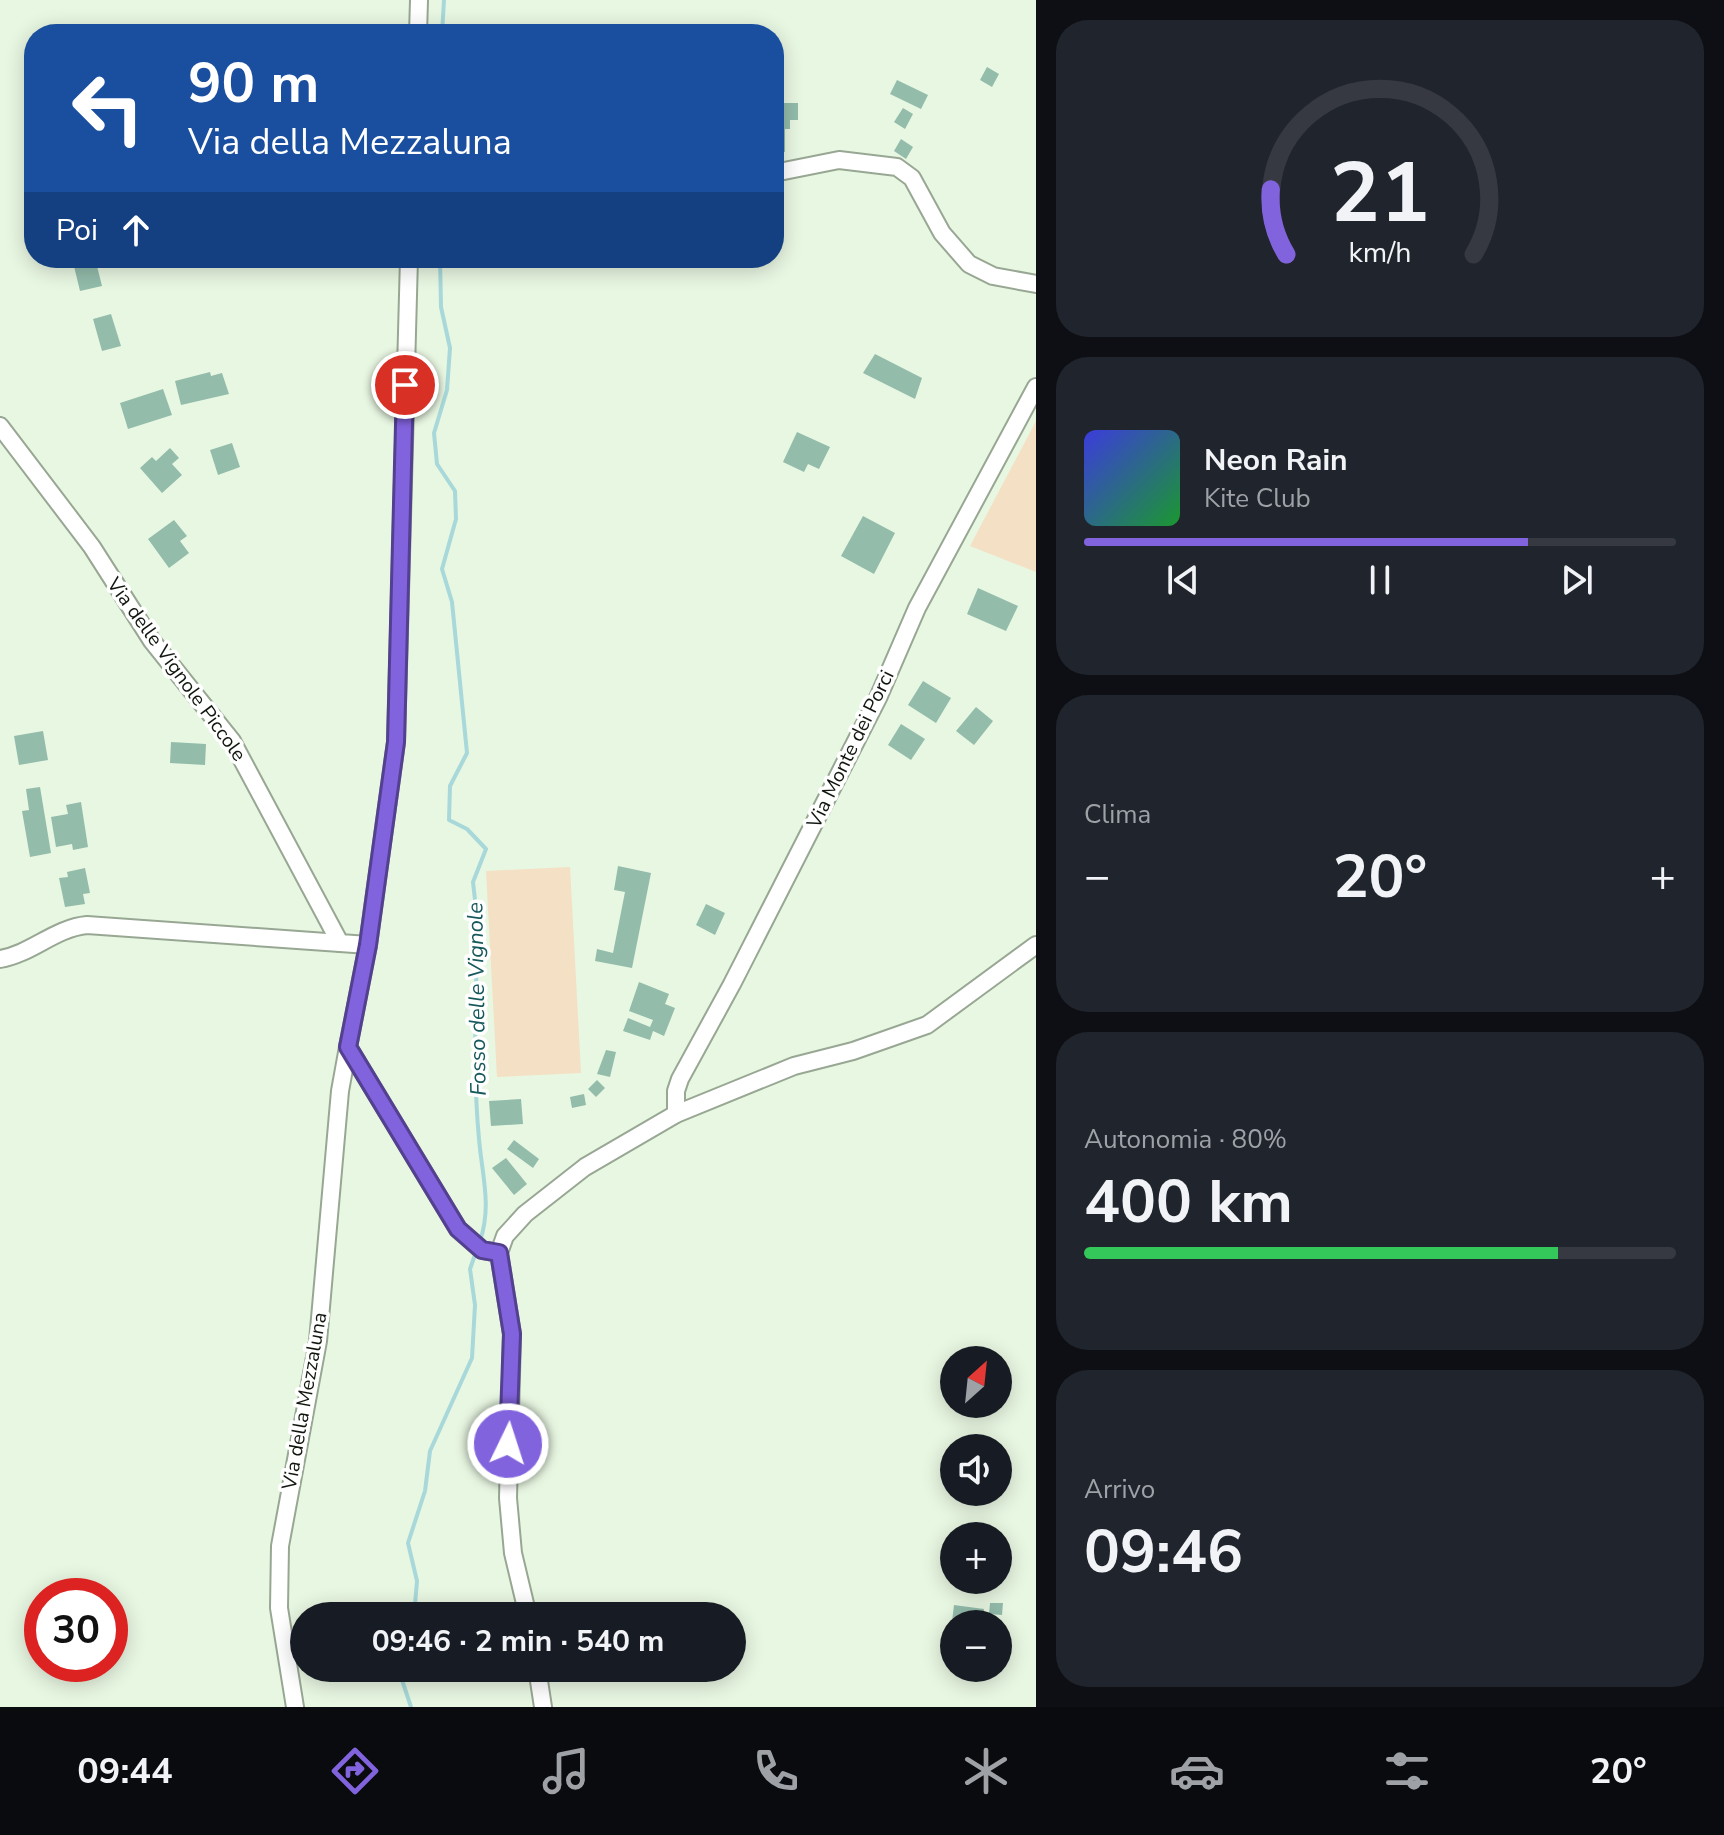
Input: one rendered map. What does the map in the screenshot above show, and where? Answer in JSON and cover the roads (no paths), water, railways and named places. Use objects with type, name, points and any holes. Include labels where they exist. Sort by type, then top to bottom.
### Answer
[{"type":"street","points":[[418,24],[419,0]]},
{"type":"street","points":[[784,171],[839,160],[897,167],[912,178],[942,233],[969,264],[993,276],[1036,284]]},
{"type":"street","name":"Via della Mezzaluna","points":[[295,1707],[279,1608],[280,1546],[318,1341],[340,1091],[371,927],[396,742],[409,268]]},
{"type":"street","name":"Via Monte dei Porci","points":[[676,1114],[676,1091],[680,1079],[871,710],[913,617],[1036,387]]},
{"type":"street","name":"Via delle Vignole Piccole","points":[[0,426],[30,461],[92,547],[152,641],[232,741],[340,943]]},
{"type":"street","points":[[0,959],[13,956],[67,929],[87,925],[368,945]]},
{"type":"street","points":[[525,1602],[513,1553],[508,1498],[512,1334],[499,1253],[505,1236],[525,1214],[585,1167],[676,1114],[794,1066],[853,1051],[927,1025],[1036,945]]},
{"type":"street","points":[[348,1047],[458,1229],[482,1250],[499,1253]]},
{"type":"street","points":[[539,1682],[543,1707]]},
{"type":"waterway","name":"Fosso delle Vignole","points":[[443,24],[444,0]]},
{"type":"waterway","name":"Fosso delle Vignole","points":[[440,268],[441,307],[450,348],[447,390],[434,433],[437,464],[455,491],[456,519],[442,569],[452,602],[467,753],[450,786],[449,820],[467,829],[486,849],[473,882],[477,918],[476,1084],[486,1203],[480,1241]]},
{"type":"waterway","name":"Fosso delle Vignole","points":[[415,1602],[417,1581],[408,1543],[425,1491],[430,1451],[472,1358],[475,1305],[470,1269],[477,1249]]},
{"type":"waterway","name":"Fosso delle Vignole","points":[[403,1682],[411,1707]]}]
